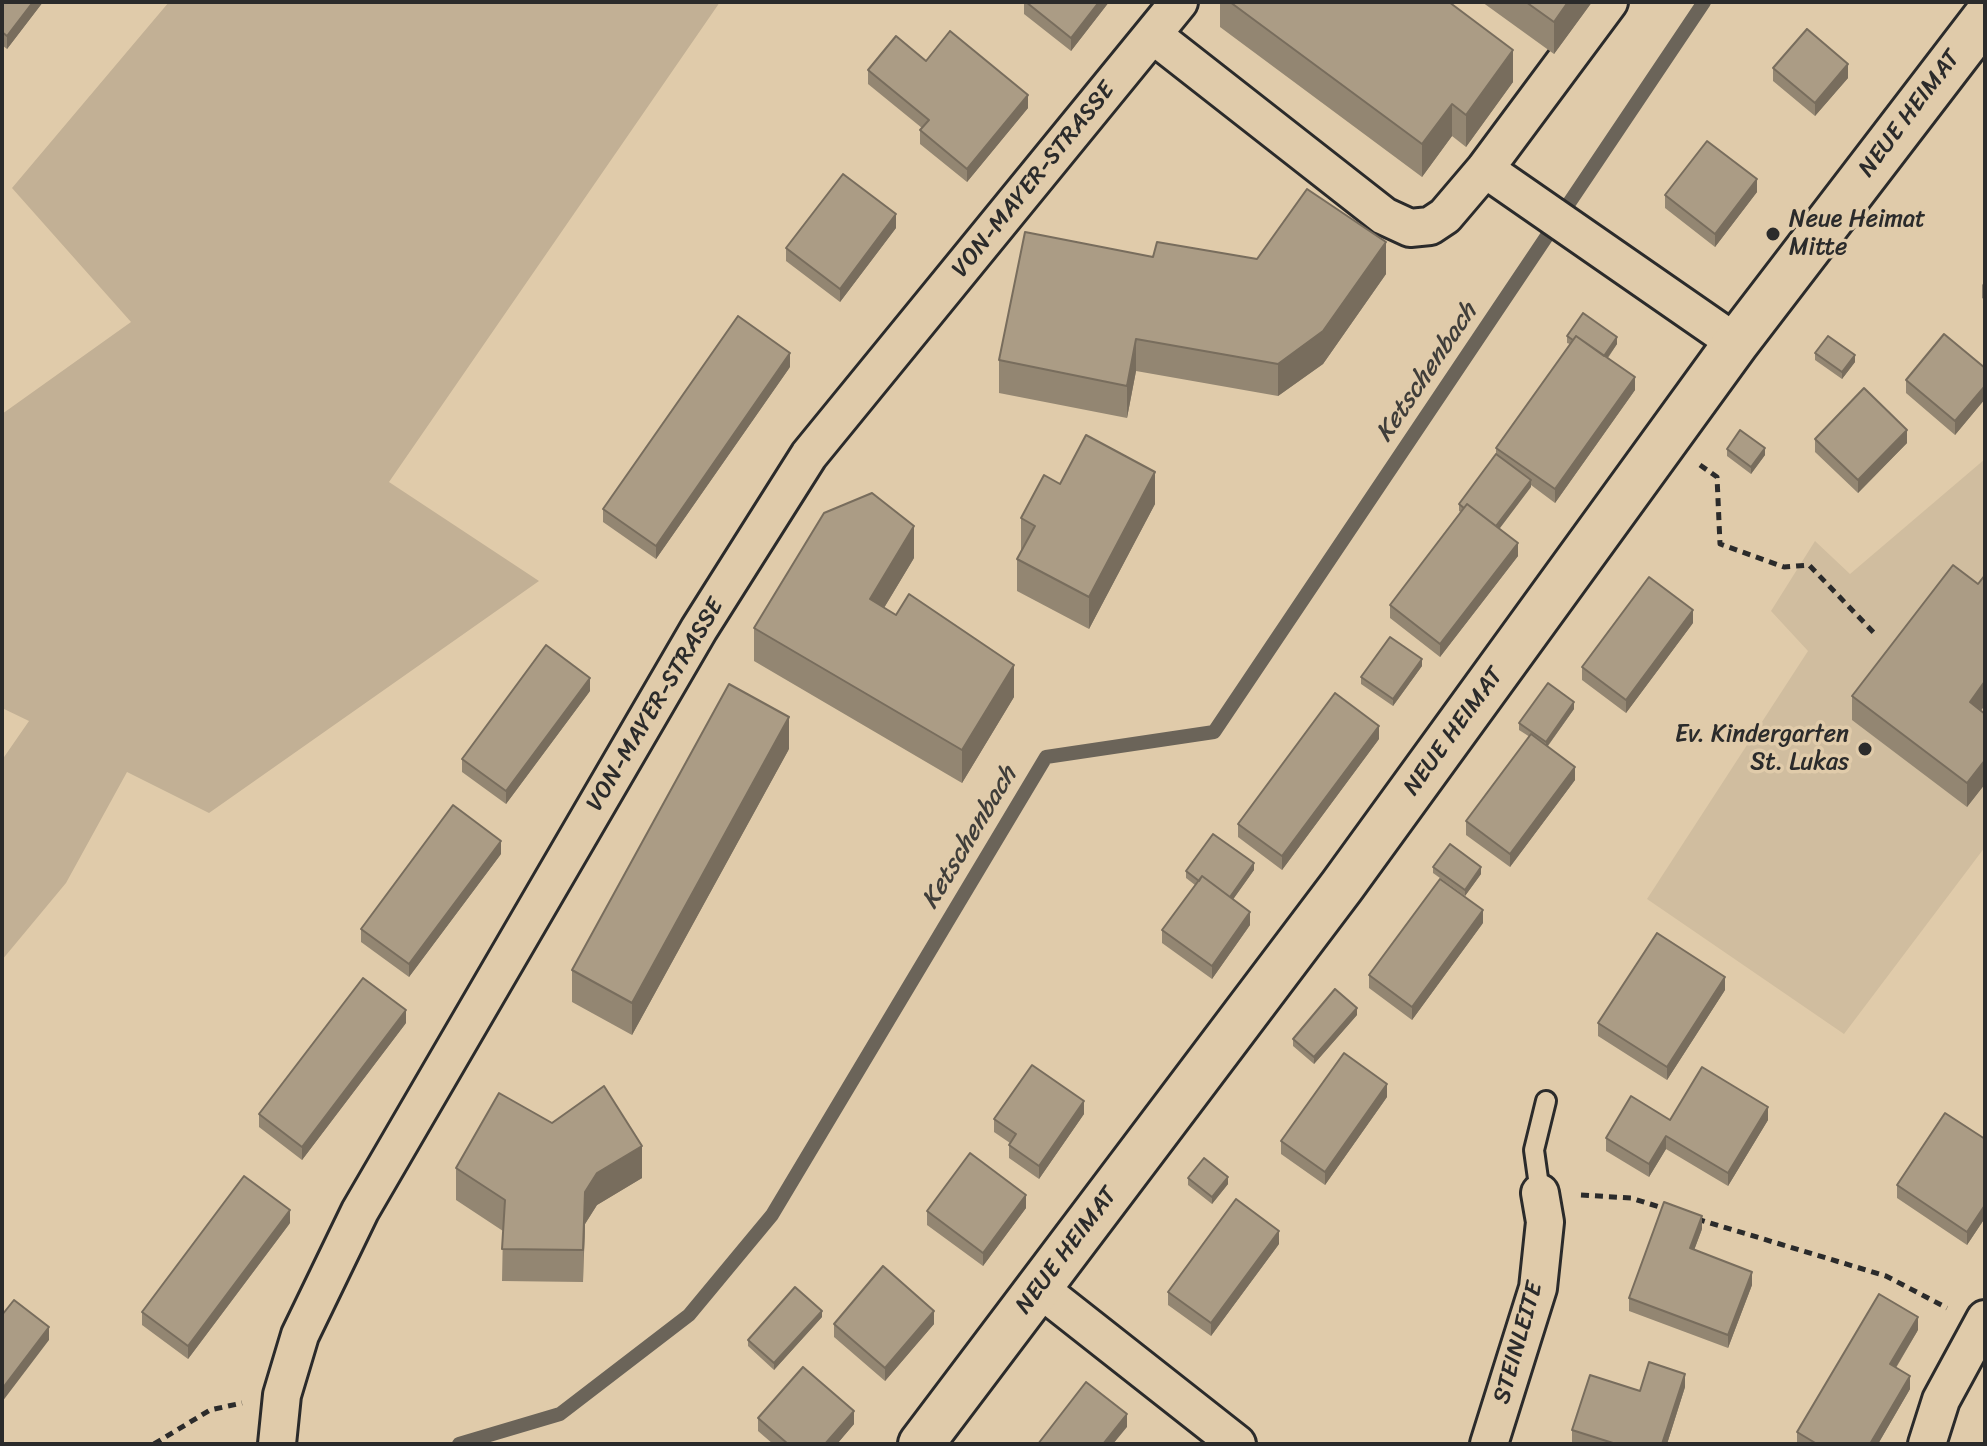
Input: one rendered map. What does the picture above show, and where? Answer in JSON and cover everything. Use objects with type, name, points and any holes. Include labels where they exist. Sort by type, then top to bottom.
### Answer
[{"type":"street","name":"VON-MAYER-STRASSE","points":[[277,1444],[282,1395],[300,1335],[360,1211],[699,629],[809,455],[1179,2]]},
{"type":"street","points":[[1153,35],[1384,216],[1410,228],[1430,226],[1445,216],[1485,169],[1609,2]]},
{"type":"street","name":"NEUE HEIMAT","points":[[921,1444],[1342,886],[1736,343],[1985,18]]},
{"type":"street","points":[[1485,169],[1736,343]]},
{"type":"street","name":"STEINLEITE","points":[[1489,1444],[1538,1288],[1545,1222],[1540,1193]]},
{"type":"street","points":[[1039,1288],[1237,1444]]},
{"type":"street","points":[[1927,1444],[1941,1400],[1983,1322]]},
{"type":"lane","points":[[1540,1193],[1534,1150],[1546,1101]]},
{"type":"path","points":[[1717,477],[1720,544],[1784,567],[1809,565],[1877,636]]},
{"type":"path","points":[[1540,1193],[1631,1198],[1676,1212]]},
{"type":"path","points":[[1691,1217],[1886,1276],[1983,1322]]},
{"type":"path","points":[[154,1444],[210,1410],[282,1395]]},
{"type":"shaded area","points":[[169,2],[720,2],[389,482],[539,581],[209,813],[127,772],[66,883],[2,960],[2,760],[29,721],[2,708],[2,414],[131,322],[12,188]]},
{"type":"shaded area","name":"Ev. Kindergarten St. Lukas","points":[[1985,459],[1985,847],[1844,1034],[1647,899],[1808,651],[1771,611],[1815,541],[1850,574]]},
{"type":"building","points":[[2,2],[33,2],[7,36],[2,32]]},
{"type":"building","points":[[1026,2],[1099,2],[1071,38]]},
{"type":"building","points":[[1230,2],[1449,2],[1513,50],[1466,115],[1452,104],[1422,144]]},
{"type":"building","points":[[1526,2],[1568,2],[1554,22]]},
{"type":"building","points":[[1807,29],[1848,64],[1815,103],[1773,68]]},
{"type":"building","points":[[950,31],[1028,95],[967,169],[920,130],[929,120],[868,70],[896,36],[926,61]]},
{"type":"building","points":[[1707,141],[1757,179],[1715,234],[1665,195]]},
{"type":"building","points":[[843,174],[896,214],[840,289],[786,248]]},
{"type":"building","points":[[1307,189],[1386,242],[1323,331],[1278,364],[1136,339],[1127,386],[999,360],[1025,232],[1153,257],[1157,242],[1257,259]]},
{"type":"building","points":[[1583,313],[1617,337],[1604,356],[1576,336],[1573,340],[1567,336]]},
{"type":"building","points":[[738,316],[790,353],[656,546],[603,509]]},
{"type":"building","points":[[1944,334],[1985,368],[1985,386],[1955,421],[1906,380]]},
{"type":"building","points":[[1576,336],[1635,377],[1555,489],[1496,448]]},
{"type":"building","points":[[1828,336],[1855,355],[1842,372],[1815,353]]},
{"type":"building","points":[[1864,388],[1907,430],[1858,480],[1815,439]]},
{"type":"building","points":[[1740,430],[1765,448],[1751,467],[1727,449]]},
{"type":"building","points":[[1086,435],[1155,472],[1089,597],[1017,559],[1035,526],[1021,518],[1044,475],[1060,484]]},
{"type":"building","points":[[1496,454],[1531,480],[1496,526],[1467,504],[1464,508],[1459,504]]},
{"type":"building","points":[[872,493],[914,526],[870,599],[896,615],[909,594],[1014,665],[962,750],[754,628],[824,513]]},
{"type":"building","points":[[1467,504],[1518,543],[1440,644],[1390,605]]},
{"type":"building","points":[[1953,565],[1978,584],[1985,575],[1985,681],[1970,702],[1985,714],[1985,760],[1967,783],[1852,696]]},
{"type":"building","points":[[1649,577],[1693,610],[1626,700],[1582,667]]},
{"type":"building","points":[[1390,637],[1422,659],[1393,699],[1361,677]]},
{"type":"building","points":[[546,645],[590,678],[506,791],[462,759]]},
{"type":"building","points":[[1548,683],[1574,702],[1546,742],[1519,723]]},
{"type":"building","points":[[729,684],[789,717],[632,1003],[572,970]]},
{"type":"building","points":[[1335,693],[1379,726],[1282,856],[1238,824]]},
{"type":"building","points":[[1531,734],[1575,767],[1510,854],[1466,821]]},
{"type":"building","points":[[453,805],[501,841],[409,964],[361,929]]},
{"type":"building","points":[[1213,834],[1254,863],[1230,897],[1202,876],[1199,881],[1186,871]]},
{"type":"building","points":[[1450,844],[1481,867],[1465,890],[1433,867]]},
{"type":"building","points":[[1202,876],[1250,912],[1212,966],[1162,930]]},
{"type":"building","points":[[1440,879],[1483,910],[1412,1007],[1369,975]]},
{"type":"building","points":[[1657,933],[1725,977],[1667,1067],[1598,1023]]},
{"type":"building","points":[[363,978],[406,1010],[302,1147],[259,1114]]},
{"type":"building","points":[[1335,989],[1357,1008],[1314,1057],[1293,1039]]},
{"type":"building","points":[[1344,1053],[1387,1084],[1325,1172],[1281,1141]]},
{"type":"building","points":[[1032,1065],[1084,1101],[1039,1166],[1009,1145],[1016,1134],[994,1119]]},
{"type":"building","points":[[1702,1067],[1768,1107],[1728,1173],[1666,1136],[1649,1164],[1606,1138],[1631,1096],[1670,1120]]},
{"type":"building","points":[[604,1086],[642,1146],[597,1173],[585,1192],[583,1250],[502,1249],[505,1200],[456,1168],[499,1093],[552,1123]]},
{"type":"building","points":[[1945,1113],[1985,1139],[1985,1205],[1967,1232],[1897,1185]]},
{"type":"building","points":[[970,1153],[1026,1195],[983,1253],[927,1211]]},
{"type":"building","points":[[1204,1158],[1228,1177],[1212,1197],[1188,1178]]},
{"type":"building","points":[[244,1176],[290,1210],[188,1346],[142,1312]]},
{"type":"building","points":[[1236,1199],[1279,1231],[1211,1323],[1168,1292]]},
{"type":"building","points":[[1664,1202],[1702,1216],[1690,1248],[1752,1272],[1728,1335],[1629,1298]]},
{"type":"building","points":[[883,1266],[934,1311],[885,1368],[834,1324]]},
{"type":"building","points":[[795,1287],[822,1311],[774,1363],[748,1340]]},
{"type":"building","points":[[1879,1294],[1918,1317],[1890,1364],[1910,1376],[1870,1444],[1817,1444],[1797,1432]]},
{"type":"building","points":[[14,1300],[49,1327],[2,1389],[2,1315]]},
{"type":"building","points":[[1649,1362],[1685,1374],[1662,1444],[1616,1444],[1572,1430],[1590,1375],[1640,1391]]},
{"type":"building","points":[[803,1367],[854,1411],[825,1444],[788,1444],[758,1418]]},
{"type":"building","points":[[1086,1382],[1127,1414],[1103,1444],[1038,1444]]},
{"type":"waterway","name":"Ketschenbach","points":[[459,1444],[560,1414],[689,1315],[772,1215],[1046,757],[1214,732],[1704,2]]},
{"type":"place","name":"Neue Heimat Mitte","points":[[1773,234]]},
{"type":"place","name":"Ev. Kindergarten St. Lukas","points":[[1865,749]]}]
